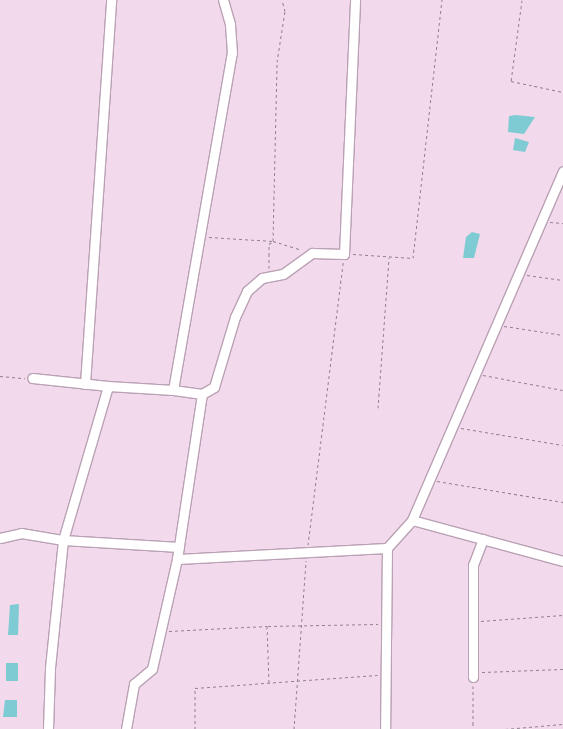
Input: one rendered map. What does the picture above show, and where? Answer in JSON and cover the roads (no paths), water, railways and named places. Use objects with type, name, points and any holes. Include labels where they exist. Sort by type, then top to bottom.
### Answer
[{"type":"street","points":[[84,384],[111,0]]},
{"type":"street","points":[[174,390],[232,53],[230,24],[223,0]]},
{"type":"street","points":[[32,378],[84,384],[174,390],[202,394],[214,387],[235,317],[247,291],[262,278],[283,274],[312,253],[344,254],[355,0]]},
{"type":"street","points":[[385,729],[387,548],[412,520],[563,171]]},
{"type":"street","points":[[48,729],[50,668],[63,540],[108,386]]},
{"type":"street","points":[[126,729],[134,684],[152,670],[161,632],[177,559],[202,394]]},
{"type":"street","points":[[412,520],[563,561]]},
{"type":"street","points":[[0,538],[21,533],[63,540],[179,547]]},
{"type":"street","points":[[473,674],[473,565],[483,539]]},
{"type":"street","points":[[177,559],[307,554],[387,548]]},
{"type":"water","points":[[516,115],[535,117],[524,134],[508,132],[509,116]]},
{"type":"water","points":[[515,138],[529,142],[525,152],[513,150]]},
{"type":"water","points":[[472,232],[480,234],[474,258],[463,258],[466,237]]},
{"type":"water","points":[[19,604],[18,635],[8,635],[10,605]]},
{"type":"water","points":[[6,663],[18,663],[18,681],[6,681]]},
{"type":"water","points":[[5,700],[17,700],[17,717],[3,717]]}]
